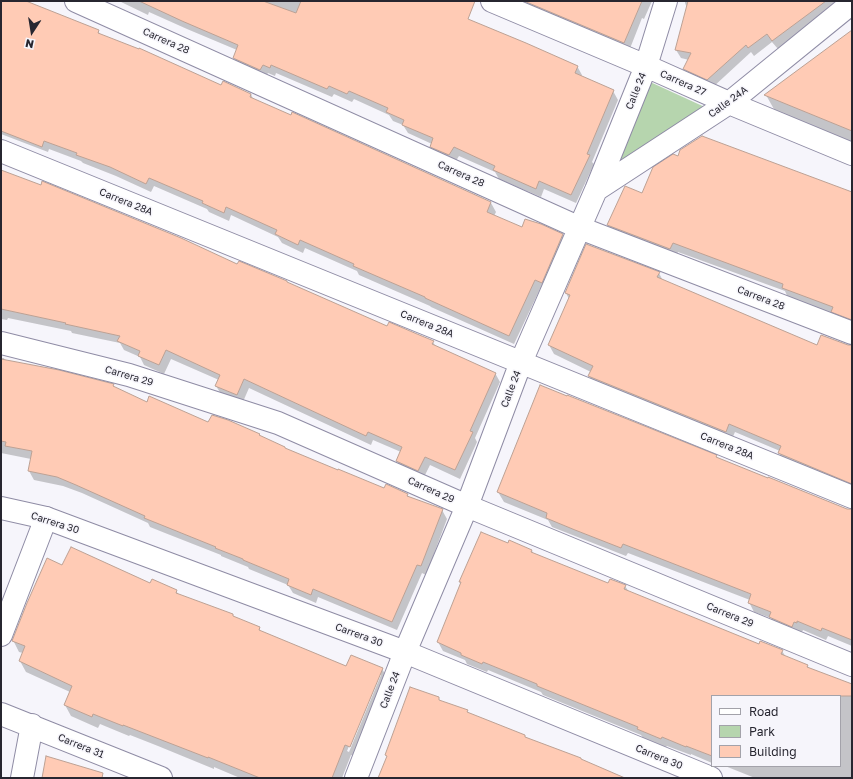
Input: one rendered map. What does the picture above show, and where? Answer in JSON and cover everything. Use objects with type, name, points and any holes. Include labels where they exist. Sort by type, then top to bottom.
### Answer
[{"type":"street","name":"Carrera 28","points":[[76,1],[580,228],[852,333]]},
{"type":"street","name":"Carrera 27","points":[[492,1],[646,66],[728,104],[852,154]]},
{"type":"street","name":"Calle 24","points":[[356,778],[405,652],[467,506],[521,362],[580,228],[646,66],[666,1]]},
{"type":"street","name":"Calle 24A","points":[[596,190],[728,104],[852,3]]},
{"type":"street","name":"Carrera 28A","points":[[1,152],[852,497]]},
{"type":"street","name":"Carrera 29","points":[[1,343],[129,375],[278,423],[467,506],[852,665]]},
{"type":"street","name":"Carrera 30","points":[[1,508],[46,518],[405,652],[711,778]]},
{"type":"street","points":[[1,635],[46,518]]},
{"type":"street","name":"Carrera 31","points":[[1,714],[161,778]]},
{"type":"street","points":[[22,778],[32,726]]},
{"type":"green space","points":[[648,81],[709,109],[604,181]]},
{"type":"building","points":[[1,1],[26,1],[99,30],[98,33],[139,48],[221,85],[223,81],[251,94],[250,97],[291,115],[292,112],[491,202],[487,212],[522,227],[525,219],[541,224],[563,234],[542,283],[535,280],[509,336],[353,266],[354,264],[300,240],[298,245],[275,234],[277,230],[226,207],[224,213],[202,203],[203,201],[149,178],[146,184],[110,167],[76,155],[77,153],[44,141],[42,147],[1,131]]},
{"type":"building","points":[[139,1],[263,1],[296,13],[301,1],[475,1],[468,19],[578,66],[575,73],[614,90],[587,154],[590,155],[571,195],[539,181],[536,189],[493,170],[495,166],[454,147],[449,155],[430,147],[433,138],[402,125],[404,120],[386,112],[388,108],[349,91],[347,94],[329,86],[327,89],[271,65],[270,68],[263,65],[260,70],[233,58],[238,45]]},
{"type":"building","points":[[524,1],[642,1],[624,43]]},
{"type":"building","points":[[688,1],[826,1],[772,41],[767,34],[748,48],[746,45],[707,80],[683,69],[691,53],[675,50]]},
{"type":"building","points":[[852,30],[852,131],[764,95]]},
{"type":"building","points":[[702,136],[852,192],[852,320],[831,312],[833,307],[782,288],[783,284],[673,243],[670,249],[607,225],[625,186],[642,193],[653,167],[673,154],[678,156],[680,150]]},
{"type":"building","points":[[1,170],[41,185],[42,181],[181,238],[237,264],[239,261],[287,281],[387,326],[389,322],[434,341],[432,344],[496,373],[470,431],[473,432],[455,470],[425,457],[418,471],[396,461],[402,447],[368,432],[366,436],[244,379],[237,395],[215,386],[220,375],[166,350],[159,365],[138,356],[140,351],[117,341],[120,336],[1,309]]},
{"type":"building","points":[[586,244],[660,272],[657,277],[817,345],[821,335],[848,345],[852,345],[852,484],[778,453],[781,446],[729,424],[726,432],[588,376],[593,366],[548,345],[570,295],[565,293]]},
{"type":"building","points":[[1,359],[59,370],[114,384],[113,386],[147,402],[149,396],[208,422],[212,415],[228,420],[260,434],[259,435],[285,448],[338,470],[384,488],[386,484],[408,494],[407,496],[443,509],[421,566],[417,565],[392,622],[313,589],[311,595],[287,585],[289,579],[144,518],[145,516],[76,485],[57,477],[28,471],[32,451],[5,446],[6,442],[1,441]]},
{"type":"building","points":[[540,385],[717,455],[716,457],[768,478],[847,509],[852,509],[852,640],[822,628],[821,631],[797,621],[797,623],[794,622],[792,627],[769,617],[771,612],[748,603],[751,594],[623,544],[621,548],[575,530],[546,518],[547,513],[497,492]]},
{"type":"building","points":[[481,532],[508,543],[509,540],[532,550],[531,552],[608,583],[610,579],[626,585],[624,589],[759,644],[760,641],[783,650],[781,654],[808,665],[807,667],[852,684],[852,696],[711,695],[711,756],[662,737],[661,739],[637,729],[638,727],[537,686],[537,684],[483,662],[482,664],[461,655],[461,653],[437,642],[461,582],[459,582]]},
{"type":"building","points":[[71,547],[150,583],[152,579],[177,590],[176,593],[233,614],[233,616],[260,627],[259,630],[346,666],[351,655],[383,668],[350,747],[345,745],[332,778],[260,778],[123,725],[93,714],[92,717],[64,705],[72,686],[19,661],[25,646],[12,641],[47,558],[62,565]]},
{"type":"building","points":[[410,687],[439,697],[439,700],[468,710],[467,712],[525,735],[525,737],[581,758],[625,778],[378,778]]},
{"type":"building","points":[[46,756],[103,773],[102,778],[42,778]]}]
